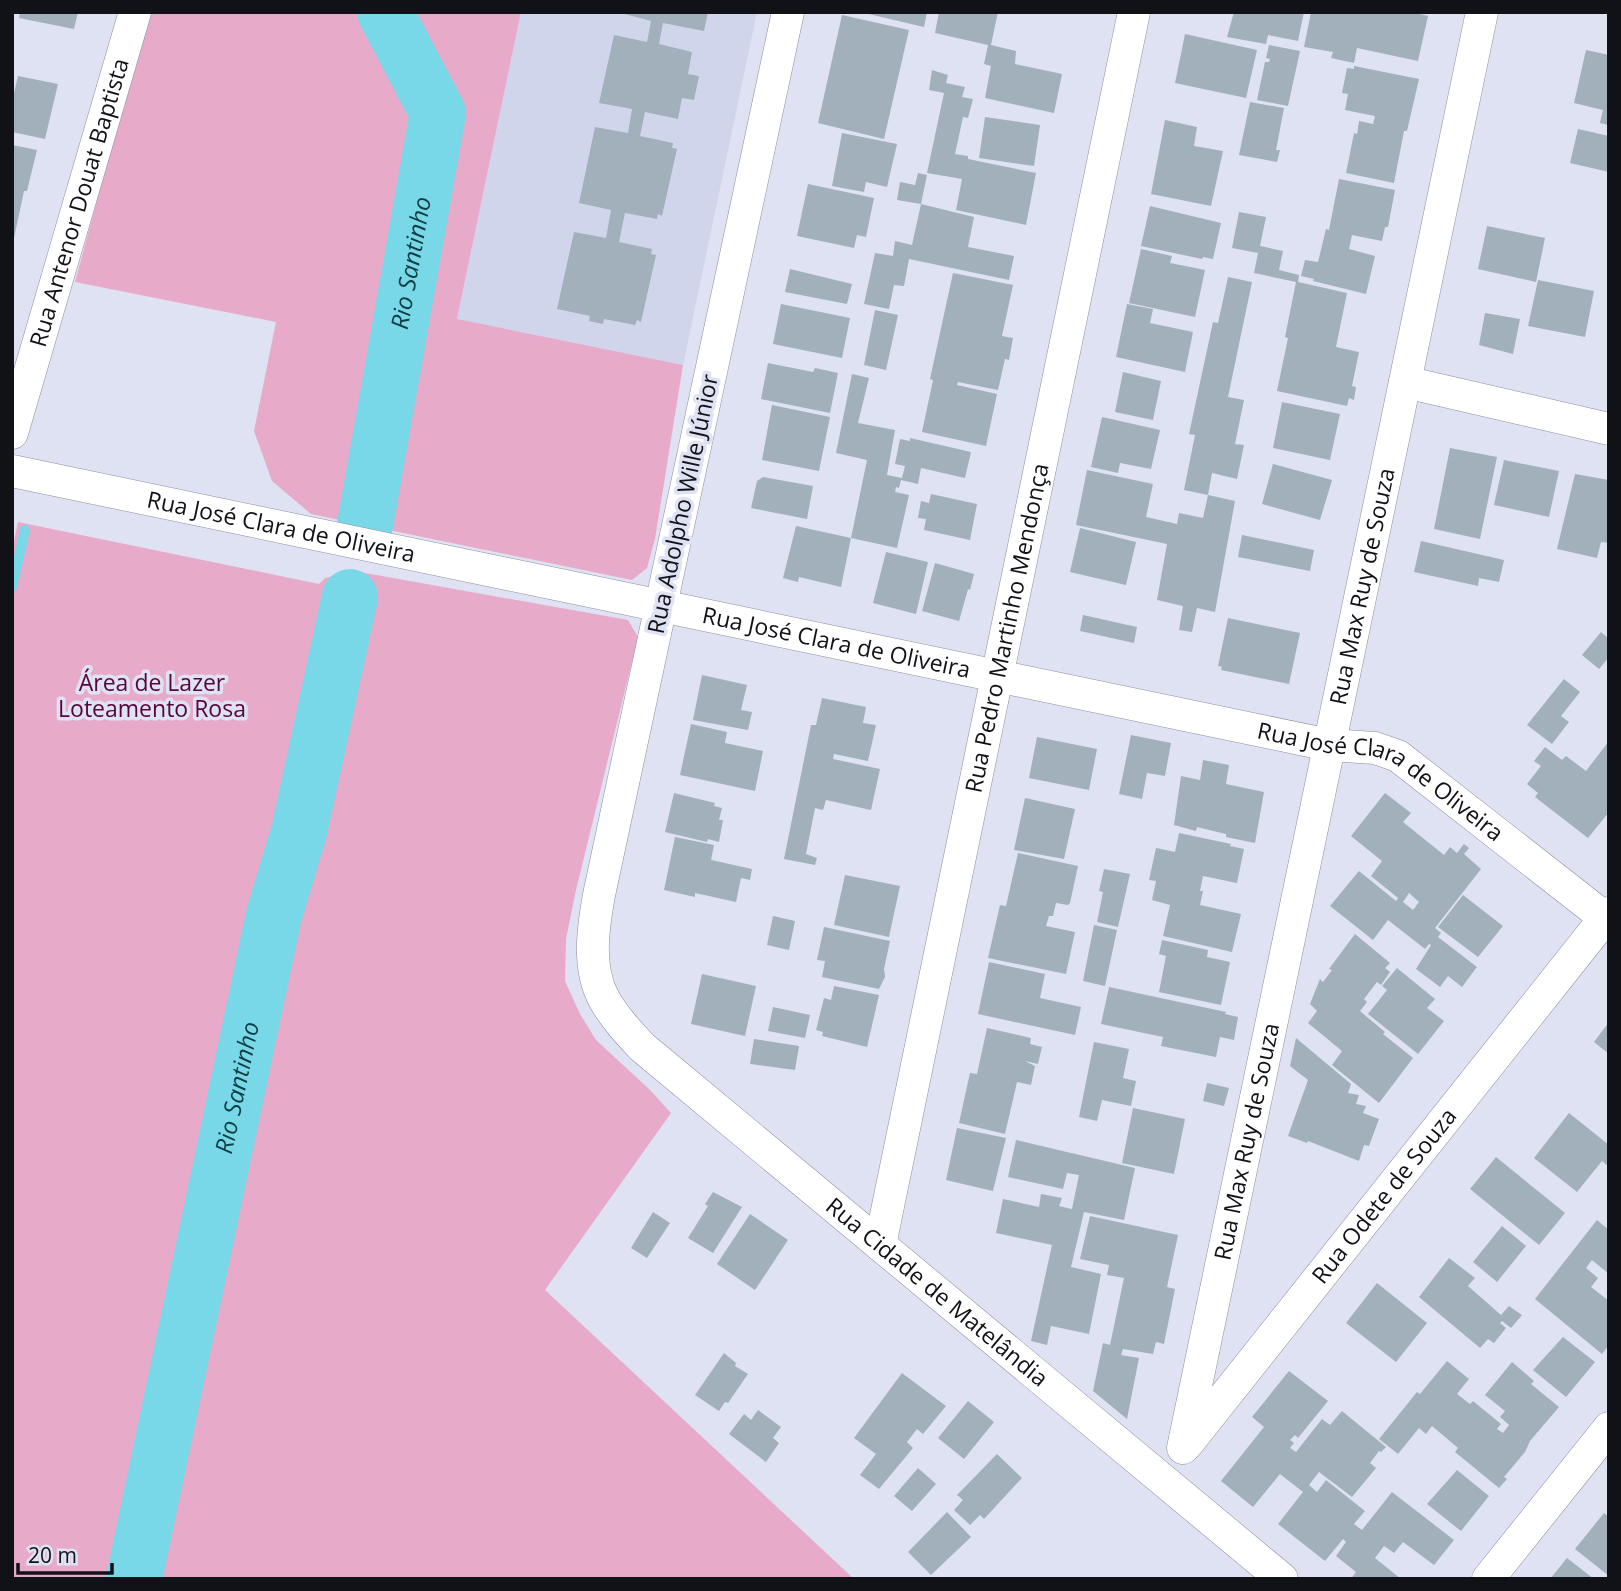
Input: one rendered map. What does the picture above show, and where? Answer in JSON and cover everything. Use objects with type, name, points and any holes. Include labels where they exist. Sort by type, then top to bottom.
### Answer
[{"type":"street","name":"Rua Antenor Douat Baptista","points":[[12,433],[135,12]]},
{"type":"street","name":"Rua Adolpho Wille Júnior","points":[[603,997],[594,965],[593,927],[788,12]]},
{"type":"street","name":"Rua Pedro Martinho Mendonça","points":[[880,1245],[1134,12]]},
{"type":"street","name":"Rua Max Ruy de Souza","points":[[1183,1448],[1482,12]]},
{"type":"street","points":[[1405,382],[1609,429]]},
{"type":"street","name":"Rua José Clara de Oliveira","points":[[12,471],[1329,745],[1375,748],[1398,756],[1607,917]]},
{"type":"street","name":"Rua Odete de Souza","points":[[1160,1477],[1607,917]]},
{"type":"street","name":"Rua Cidade de Matelândia","points":[[603,997],[619,1021],[642,1047],[1282,1579]]},
{"type":"street","points":[[1488,1579],[1609,1428]]},
{"type":"shaded area","points":[[521,12],[757,12],[683,365],[457,320]]},
{"type":"green space","points":[[148,12],[521,12],[457,319],[683,365],[655,539],[647,568],[632,580],[311,514],[272,481],[254,431],[276,322],[75,282]]},
{"type":"green space","name":"Área de Lazer Loteamento Rosa","points":[[18,522],[319,584],[325,578],[354,571],[628,620],[638,637],[576,890],[566,939],[565,981],[596,1040],[671,1113],[545,1290],[854,1579],[12,1579],[12,551]]},
{"type":"building","points":[[20,12],[78,12],[74,29],[19,18]]},
{"type":"building","points":[[617,12],[708,12],[704,31],[663,23],[659,44],[692,52],[688,74],[699,76],[694,100],[682,98],[678,119],[645,112],[640,136],[673,143],[672,148],[677,149],[662,216],[658,214],[657,219],[625,213],[619,242],[652,249],[651,254],[656,255],[641,322],[637,320],[635,325],[604,319],[603,324],[589,321],[590,316],[557,309],[574,232],[606,238],[611,210],[579,203],[595,127],[628,133],[632,109],[599,103],[614,35],[647,42],[651,21]]},
{"type":"building","points":[[860,12],[927,12],[924,27]]},
{"type":"building","points":[[939,12],[998,12],[991,45],[1016,51],[1015,64],[1062,74],[1054,113],[985,98],[991,66],[984,64],[988,45],[935,33]]},
{"type":"building","points":[[1234,12],[1304,12],[1298,41],[1268,35],[1266,44],[1227,37]]},
{"type":"building","points":[[1311,12],[1412,12],[1428,16],[1418,61],[1357,48],[1354,63],[1331,58],[1333,52],[1304,47]]},
{"type":"building","points":[[842,15],[909,30],[884,139],[818,123]]},
{"type":"building","points":[[1185,34],[1257,50],[1246,98],[1175,83]]},
{"type":"building","points":[[1269,45],[1300,51],[1288,106],[1257,100],[1265,62],[1270,59],[1266,58]]},
{"type":"building","points":[[1586,50],[1609,55],[1609,125],[1600,123],[1603,110],[1574,103]]},
{"type":"building","points":[[1354,66],[1419,79],[1407,131],[1404,131],[1394,183],[1346,173],[1359,121],[1373,124],[1375,116],[1345,110],[1348,94],[1342,93],[1347,68],[1354,69]]},
{"type":"building","points":[[932,70],[948,75],[946,83],[965,87],[962,97],[973,99],[968,118],[963,117],[955,154],[1036,173],[1026,225],[956,210],[962,179],[927,173],[944,93],[929,90]]},
{"type":"building","points":[[18,76],[58,84],[45,139],[12,132],[12,93]]},
{"type":"building","points":[[1250,102],[1284,108],[1276,150],[1280,150],[1277,162],[1239,155]]},
{"type":"building","points":[[985,117],[1040,125],[1034,166],[979,158]]},
{"type":"building","points":[[1165,120],[1197,127],[1194,146],[1223,151],[1211,206],[1151,194]]},
{"type":"building","points":[[1578,129],[1609,136],[1609,172],[1570,163]]},
{"type":"building","points":[[842,133],[897,144],[887,187],[866,182],[864,192],[832,186]]},
{"type":"building","points":[[12,145],[37,150],[27,191],[24,191],[13,243]]},
{"type":"building","points":[[918,173],[927,175],[921,204],[897,200],[900,182],[915,185]]},
{"type":"building","points":[[1339,179],[1395,190],[1388,227],[1385,227],[1382,241],[1352,235],[1349,249],[1375,256],[1366,294],[1301,276],[1305,260],[1318,262],[1326,229],[1329,230]]},
{"type":"building","points":[[808,184],[874,198],[866,237],[857,235],[854,248],[797,236]]},
{"type":"building","points":[[921,204],[974,217],[968,247],[1014,256],[1009,280],[909,259],[904,286],[894,285],[889,309],[864,304],[875,253],[893,256],[895,241],[912,245]]},
{"type":"building","points":[[1150,206],[1221,223],[1213,259],[1141,246]]},
{"type":"building","points":[[1239,212],[1266,217],[1260,246],[1283,251],[1279,270],[1299,275],[1298,282],[1347,293],[1336,347],[1359,352],[1352,386],[1356,387],[1354,400],[1349,398],[1347,406],[1277,391],[1296,282],[1254,273],[1258,253],[1232,248]]},
{"type":"building","points":[[1487,226],[1545,238],[1536,282],[1478,269]]},
{"type":"building","points":[[1141,249],[1172,256],[1170,263],[1205,270],[1195,317],[1129,303]]},
{"type":"building","points":[[790,269],[852,284],[847,304],[785,292]]},
{"type":"building","points":[[953,273],[1013,285],[1002,336],[1013,338],[1009,360],[1005,359],[998,390],[958,382],[957,385],[997,394],[986,446],[922,432],[933,380],[930,379]]},
{"type":"building","points":[[1228,277],[1252,282],[1228,397],[1244,400],[1235,444],[1244,445],[1237,479],[1212,473],[1208,495],[1184,490],[1195,435],[1189,434],[1213,322],[1218,323]]},
{"type":"building","points":[[1538,280],[1594,291],[1585,337],[1528,326]]},
{"type":"building","points":[[781,304],[850,318],[842,358],[773,344]]},
{"type":"building","points":[[1127,304],[1153,309],[1150,323],[1193,332],[1185,372],[1116,357]]},
{"type":"building","points":[[875,310],[898,315],[886,370],[864,365]]},
{"type":"building","points":[[1485,313],[1520,319],[1513,354],[1479,345]]},
{"type":"building","points":[[768,363],[813,372],[815,368],[838,373],[830,413],[761,399]]},
{"type":"building","points":[[1123,372],[1161,381],[1153,420],[1115,412]]},
{"type":"building","points":[[852,374],[869,378],[858,423],[895,430],[887,475],[902,478],[905,466],[895,464],[900,439],[910,441],[910,438],[971,452],[965,478],[921,468],[918,484],[901,480],[895,492],[909,495],[897,548],[851,538],[867,460],[836,453]]},
{"type":"building","points":[[1282,402],[1340,414],[1330,460],[1273,448]]},
{"type":"building","points":[[772,405],[830,417],[819,471],[762,460]]},
{"type":"building","points":[[1102,417],[1160,430],[1151,469],[1120,463],[1118,473],[1091,467]]},
{"type":"building","points":[[1450,448],[1497,457],[1480,539],[1434,529]]},
{"type":"building","points":[[1504,460],[1559,471],[1549,517],[1494,505]]},
{"type":"building","points":[[1273,464],[1332,480],[1320,520],[1262,504]]},
{"type":"building","points":[[1087,470],[1153,484],[1146,517],[1177,524],[1179,513],[1203,518],[1208,495],[1235,501],[1215,612],[1197,608],[1192,632],[1179,630],[1183,606],[1157,600],[1167,544],[1076,525]]},
{"type":"building","points":[[1575,474],[1609,480],[1609,543],[1601,542],[1597,558],[1557,549]]},
{"type":"building","points":[[763,477],[813,486],[807,519],[751,508],[757,481]]},
{"type":"building","points":[[931,494],[977,504],[970,540],[924,530],[926,519],[918,518],[921,501],[929,503]]},
{"type":"building","points":[[796,526],[851,538],[841,587],[799,577],[798,582],[783,578]]},
{"type":"building","points":[[1080,528],[1136,542],[1126,585],[1070,572]]},
{"type":"building","points":[[1242,535],[1314,550],[1310,571],[1238,557]]},
{"type":"building","points":[[1421,541],[1504,560],[1499,582],[1479,578],[1478,586],[1414,572]]},
{"type":"building","points":[[886,552],[928,562],[916,614],[873,603]]},
{"type":"building","points":[[935,563],[974,574],[959,621],[922,611]]},
{"type":"building","points":[[1083,615],[1137,627],[1134,643],[1080,631]]},
{"type":"building","points":[[1228,618],[1300,633],[1289,684],[1221,670],[1222,667],[1218,666]]},
{"type":"building","points":[[1601,632],[1609,639],[1609,657],[1599,669],[1582,655]]},
{"type":"building","points":[[702,675],[747,685],[741,710],[752,712],[748,730],[693,720]]},
{"type":"building","points":[[1564,679],[1580,692],[1561,716],[1569,722],[1552,744],[1527,725]]},
{"type":"building","points":[[822,698],[866,707],[863,723],[876,725],[868,761],[834,754],[833,759],[880,769],[871,810],[826,800],[823,810],[815,808],[806,854],[817,858],[815,865],[784,859],[811,725],[816,725]]},
{"type":"building","points":[[691,724],[727,732],[725,743],[763,751],[755,791],[680,775]]},
{"type":"building","points":[[1131,735],[1171,743],[1165,776],[1147,773],[1142,799],[1119,794]]},
{"type":"building","points":[[1037,737],[1097,749],[1089,790],[1029,778]]},
{"type":"building","points":[[1609,741],[1609,812],[1588,838],[1535,797],[1538,793],[1527,784],[1541,766],[1534,761],[1545,747],[1562,760],[1566,756],[1586,771]]},
{"type":"building","points":[[1203,760],[1229,765],[1226,784],[1264,792],[1255,843],[1197,827],[1196,831],[1174,825],[1181,776],[1200,780]]},
{"type":"building","points":[[674,793],[715,803],[714,806],[722,808],[719,842],[708,839],[707,842],[665,832]]},
{"type":"building","points":[[1385,793],[1411,813],[1403,822],[1444,855],[1450,847],[1457,853],[1464,844],[1469,848],[1464,854],[1481,869],[1435,928],[1441,933],[1438,937],[1477,967],[1462,987],[1448,976],[1440,987],[1416,969],[1431,945],[1425,949],[1388,920],[1373,940],[1330,906],[1359,871],[1396,901],[1398,898],[1371,876],[1382,861],[1351,836]],"holes":[[[1409,893],[1419,902],[1413,910],[1403,902]]]},
{"type":"building","points":[[1025,798],[1075,809],[1064,859],[1014,850]]},
{"type":"building","points":[[1179,833],[1244,849],[1237,883],[1203,876],[1200,891],[1203,891],[1200,905],[1241,914],[1232,952],[1163,936],[1170,905],[1152,900],[1156,881],[1149,880],[1156,848],[1175,852]]},
{"type":"building","points":[[675,837],[714,845],[711,860],[752,869],[750,880],[741,878],[736,902],[695,893],[695,897],[664,890]]},
{"type":"building","points":[[1018,853],[1078,866],[1070,903],[1056,903],[1053,916],[1049,916],[1046,926],[1075,932],[1066,974],[988,958],[1000,905],[1006,906]]},
{"type":"building","points":[[1104,869],[1130,874],[1118,927],[1097,922]]},
{"type":"building","points":[[845,875],[900,886],[889,937],[834,925]]},
{"type":"building","points":[[1463,895],[1503,926],[1478,957],[1438,927]]},
{"type":"building","points":[[773,916],[795,921],[789,950],[767,945]]},
{"type":"building","points":[[1094,925],[1117,930],[1105,986],[1083,981]]},
{"type":"building","points":[[824,927],[890,941],[885,977],[879,989],[822,977],[825,961],[817,960]]},
{"type":"building","points":[[1355,934],[1390,963],[1385,968],[1390,972],[1381,985],[1377,982],[1364,999],[1367,1002],[1360,1011],[1413,1058],[1379,1103],[1332,1065],[1342,1051],[1308,1023],[1317,1011],[1310,1004],[1320,979],[1323,982],[1332,970],[1329,969]]},
{"type":"building","points":[[1162,940],[1208,950],[1207,957],[1230,962],[1221,1005],[1159,992],[1166,956],[1159,954]]},
{"type":"building","points":[[989,962],[1045,974],[1040,998],[1081,1007],[1075,1035],[978,1014]]},
{"type":"building","points":[[1397,968],[1435,999],[1427,1008],[1444,1021],[1418,1054],[1368,1014],[1387,990],[1382,986]]},
{"type":"building","points":[[702,974],[756,986],[745,1036],[691,1024]]},
{"type":"building","points":[[834,986],[879,995],[867,1047],[822,1036],[823,1032],[816,1030],[824,998],[831,1000]]},
{"type":"building","points":[[1109,987],[1226,1012],[1225,1014],[1238,1017],[1234,1040],[1220,1037],[1216,1057],[1161,1046],[1163,1037],[1101,1024]]},
{"type":"building","points":[[773,1007],[810,1015],[805,1038],[768,1031]]},
{"type":"building","points":[[1609,1022],[1609,1054],[1594,1042]]},
{"type":"building","points":[[987,1028],[1031,1038],[1030,1044],[1042,1047],[1038,1064],[1025,1061],[1035,1066],[1031,1085],[1017,1082],[1005,1134],[959,1123],[970,1073],[977,1074]]},
{"type":"building","points":[[1296,1038],[1351,1084],[1348,1093],[1359,1095],[1356,1104],[1366,1106],[1363,1113],[1379,1119],[1369,1146],[1364,1145],[1359,1161],[1288,1136],[1308,1080],[1290,1066]]},
{"type":"building","points":[[754,1039],[799,1046],[795,1070],[750,1064]]},
{"type":"building","points":[[1094,1042],[1129,1049],[1123,1078],[1136,1081],[1131,1106],[1102,1100],[1097,1121],[1079,1117]]},
{"type":"building","points":[[1207,1083],[1229,1088],[1224,1106],[1203,1101]]},
{"type":"building","points":[[1133,1108],[1185,1119],[1174,1174],[1122,1163]]},
{"type":"building","points":[[1569,1113],[1609,1145],[1609,1167],[1602,1161],[1577,1192],[1534,1158]]},
{"type":"building","points":[[957,1128],[1006,1138],[993,1191],[946,1180]]},
{"type":"building","points":[[1016,1140],[1135,1168],[1124,1220],[1084,1212],[1071,1267],[1101,1274],[1089,1334],[1051,1326],[1047,1345],[1031,1341],[1052,1245],[996,1233],[1003,1199],[1039,1207],[1041,1194],[1062,1198],[1059,1206],[1072,1209],[1079,1175],[1067,1173],[1063,1189],[1008,1177]]},
{"type":"building","points":[[1496,1157],[1565,1213],[1539,1245],[1470,1189]]},
{"type":"building","points":[[713,1192],[742,1207],[713,1253],[688,1238],[708,1206],[705,1204]]},
{"type":"building","points":[[653,1212],[670,1223],[647,1258],[631,1248]]},
{"type":"building","points":[[750,1214],[788,1240],[755,1290],[717,1264]]},
{"type":"building","points":[[1090,1216],[1178,1235],[1167,1287],[1175,1289],[1164,1344],[1156,1342],[1153,1354],[1123,1349],[1121,1355],[1139,1358],[1127,1419],[1093,1391],[1103,1343],[1110,1345],[1124,1278],[1107,1275],[1109,1265],[1080,1259]]},
{"type":"building","points":[[1597,1220],[1609,1230],[1609,1274],[1592,1260],[1586,1268],[1598,1278],[1591,1287],[1609,1301],[1609,1345],[1602,1354],[1535,1299]]},
{"type":"building","points":[[1502,1226],[1526,1246],[1497,1282],[1473,1262]]},
{"type":"building","points":[[1449,1258],[1475,1278],[1468,1286],[1501,1315],[1509,1306],[1522,1315],[1511,1328],[1502,1321],[1500,1323],[1506,1328],[1494,1343],[1488,1339],[1480,1348],[1419,1297]]},
{"type":"building","points":[[1377,1283],[1427,1323],[1396,1362],[1346,1323]]},
{"type":"building","points":[[1563,1337],[1595,1362],[1566,1397],[1533,1370]]},
{"type":"building","points":[[724,1353],[736,1363],[735,1366],[748,1374],[728,1403],[725,1402],[719,1411],[695,1395]]},
{"type":"building","points":[[1447,1361],[1469,1379],[1457,1394],[1470,1404],[1473,1401],[1501,1424],[1497,1429],[1503,1433],[1509,1425],[1500,1417],[1505,1411],[1485,1395],[1512,1362],[1534,1381],[1531,1384],[1559,1407],[1530,1441],[1499,1488],[1455,1452],[1458,1448],[1432,1426],[1426,1434],[1419,1428],[1398,1454],[1379,1439],[1417,1392],[1420,1394]]},
{"type":"building","points":[[1289,1371],[1328,1401],[1298,1438],[1295,1435],[1290,1440],[1294,1443],[1290,1448],[1296,1452],[1322,1419],[1330,1425],[1342,1411],[1386,1447],[1379,1451],[1370,1463],[1376,1468],[1352,1497],[1319,1472],[1309,1485],[1317,1492],[1326,1480],[1365,1511],[1354,1524],[1362,1530],[1392,1492],[1454,1540],[1434,1565],[1403,1542],[1394,1553],[1384,1546],[1375,1558],[1401,1579],[1351,1579],[1356,1572],[1336,1556],[1346,1542],[1343,1539],[1325,1561],[1278,1524],[1303,1492],[1280,1474],[1253,1507],[1221,1481],[1264,1427],[1252,1417]]},
{"type":"building","points":[[902,1373],[946,1406],[923,1434],[917,1429],[907,1442],[913,1448],[879,1489],[860,1475],[876,1454],[854,1438]]},
{"type":"building","points":[[968,1401],[994,1422],[964,1459],[938,1438]]},
{"type":"building","points":[[758,1410],[781,1427],[773,1438],[779,1443],[766,1462],[729,1434],[744,1414],[751,1420]]},
{"type":"building","points":[[997,1454],[1022,1478],[984,1519],[980,1515],[970,1525],[954,1510],[963,1500],[957,1495]]},
{"type":"building","points":[[918,1468],[936,1484],[912,1511],[894,1496]]},
{"type":"building","points":[[1457,1470],[1489,1496],[1461,1531],[1427,1504]]},
{"type":"building","points":[[947,1512],[971,1537],[931,1575],[908,1552]]},
{"type":"building","points":[[1604,1513],[1609,1517],[1609,1576],[1575,1549]]},
{"type":"building","points":[[1567,1558],[1594,1579],[1550,1579]]},
{"type":"waterway","name":"Rio Santinho","points":[[365,525],[438,113],[385,12]]},
{"type":"waterway","points":[[12,587],[25,530]]},
{"type":"waterway","name":"Rio Santinho","points":[[134,1579],[274,915],[299,832],[350,597]]}]
